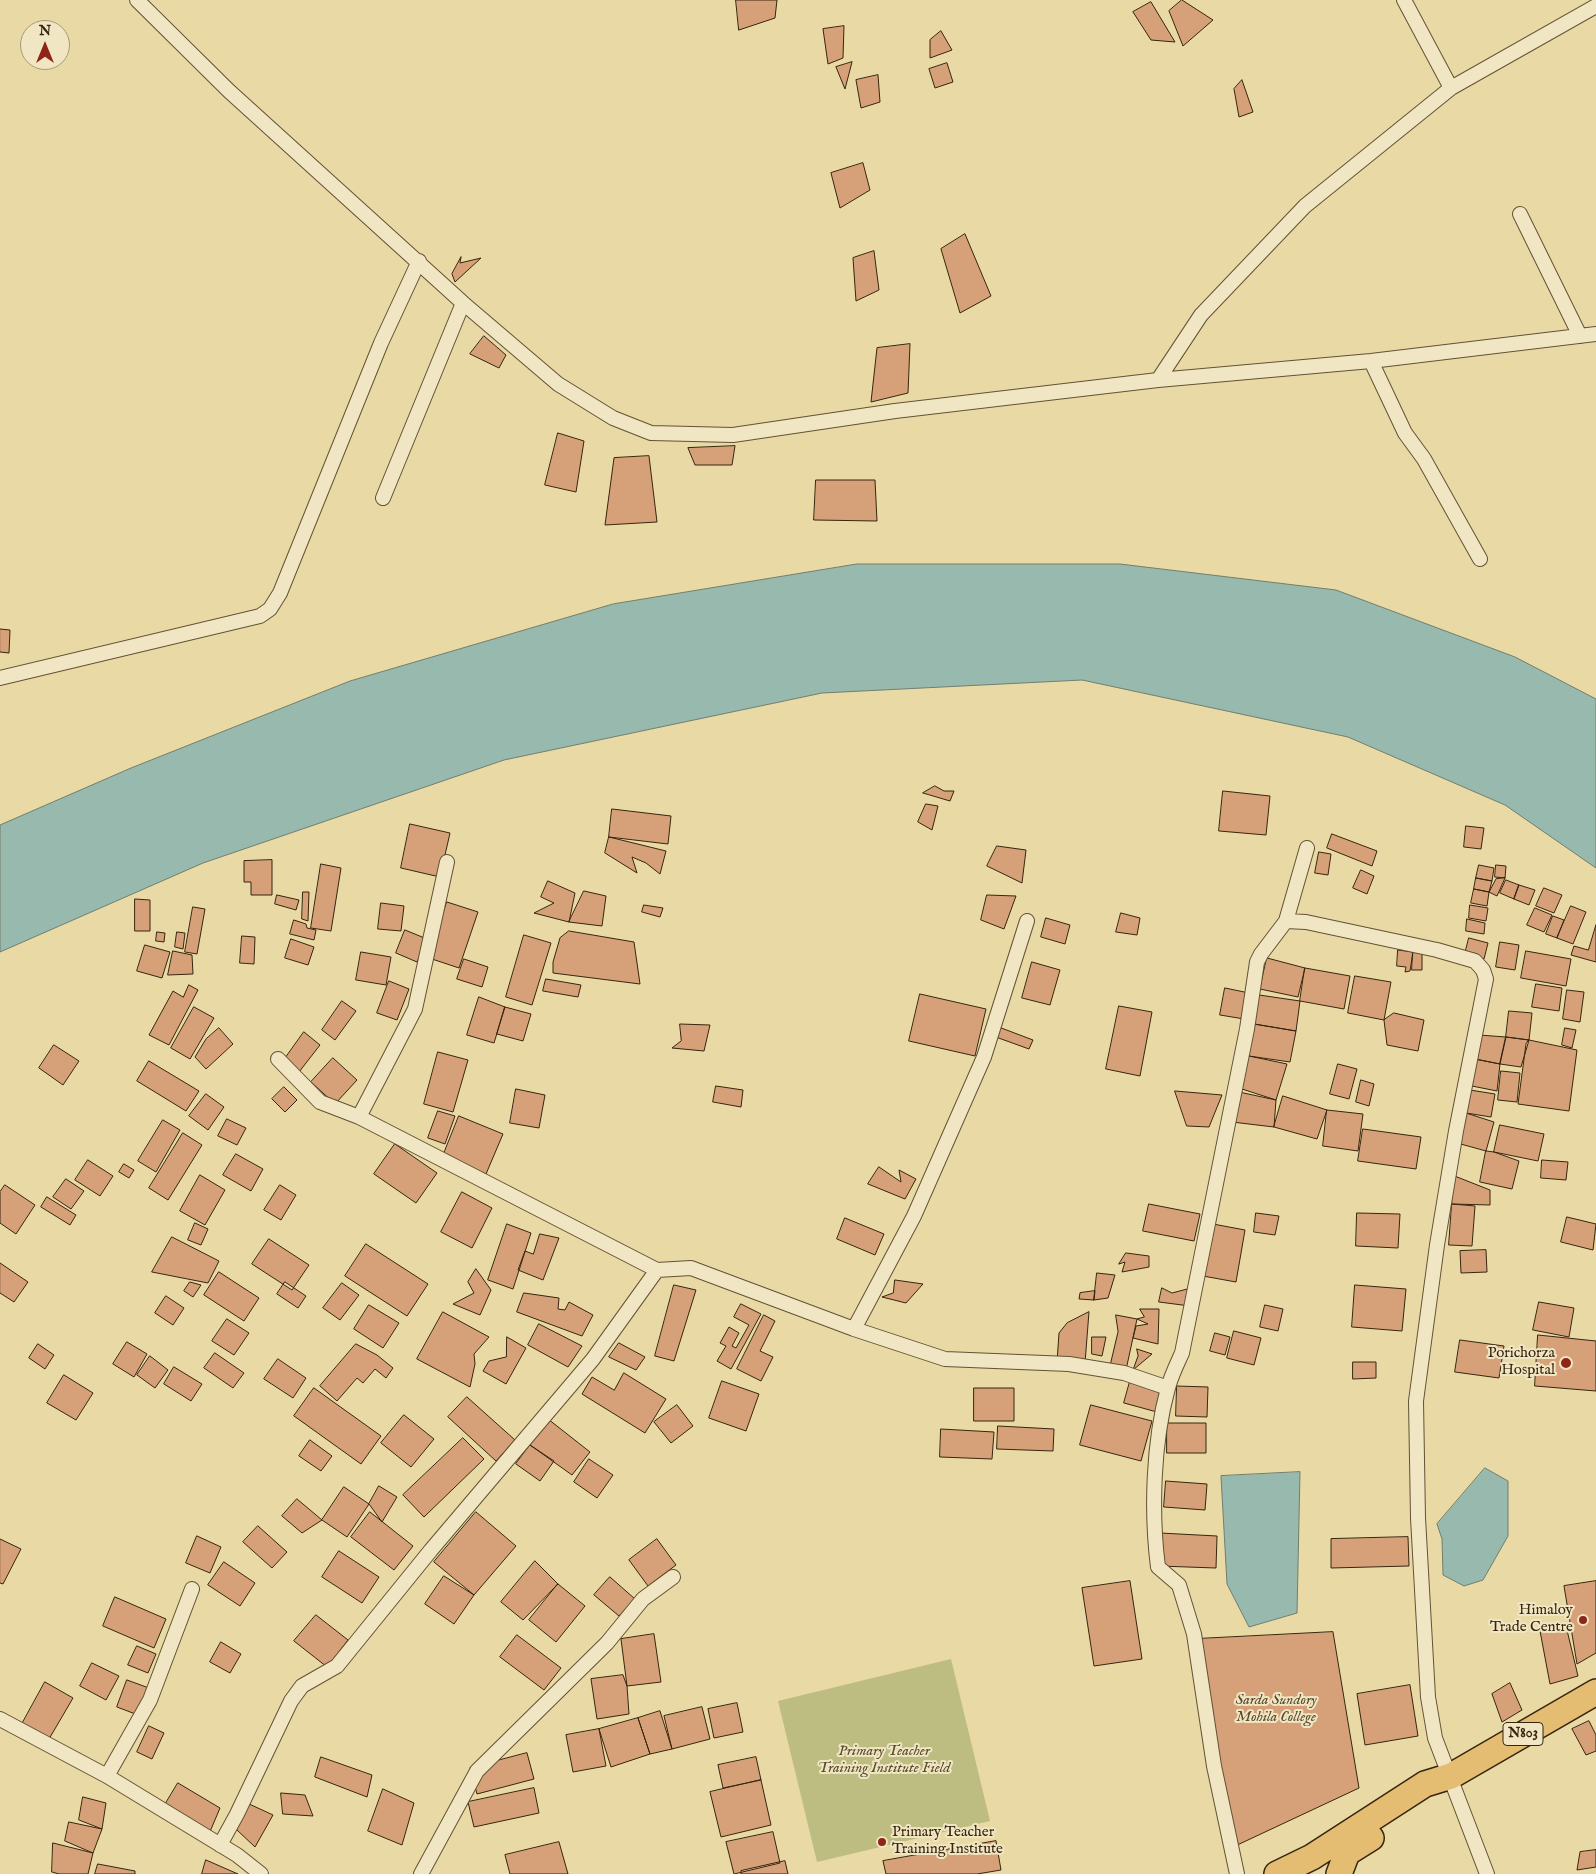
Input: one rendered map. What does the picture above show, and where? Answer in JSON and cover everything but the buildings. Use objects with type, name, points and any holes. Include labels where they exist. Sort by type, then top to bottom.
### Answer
[{"type":"highway","name":"N803","points":[[1280,1873],[1317,1866],[1425,1784],[1451,1776],[1596,1692]]},
{"type":"highway","name":"N803","points":[[1339,1874],[1347,1853],[1437,1798],[1451,1776]]},
{"type":"street","points":[[137,0],[229,91],[463,303],[558,384],[613,418],[651,433],[733,435],[895,411],[1158,380],[1371,362],[1596,334]]},
{"type":"street","points":[[1404,0],[1451,88]]},
{"type":"street","points":[[1158,380],[1201,315],[1305,206],[1451,88],[1596,6]]},
{"type":"street","points":[[1520,214],[1580,336]]},
{"type":"street","points":[[0,678],[260,616],[270,609],[280,593],[381,343],[419,262]]},
{"type":"street","points":[[383,498],[463,303]]},
{"type":"street","points":[[1371,362],[1405,433],[1424,458],[1480,559]]},
{"type":"street","points":[[1237,1874],[1214,1766],[1194,1634],[1179,1585],[1158,1567],[1155,1507],[1159,1437],[1168,1388],[1182,1353],[1247,1029],[1257,962],[1286,921],[1307,848]]},
{"type":"street","points":[[359,1117],[415,1009],[447,862]]},
{"type":"street","points":[[854,1329],[914,1216],[984,1057],[1027,921]]},
{"type":"street","points":[[1286,921],[1306,922],[1437,950],[1475,961],[1483,970],[1486,979],[1456,1131],[1437,1245],[1416,1401],[1418,1518],[1428,1696],[1435,1738],[1487,1874]]},
{"type":"street","points":[[278,1059],[320,1102],[359,1117],[657,1270],[691,1268],[854,1329],[946,1359],[1069,1364],[1124,1373],[1168,1388]]},
{"type":"street","points":[[220,1845],[237,1814],[291,1701],[302,1686],[337,1666],[389,1601],[593,1359],[657,1270]]},
{"type":"street","points":[[421,1874],[477,1771],[607,1643],[643,1599],[673,1577]]},
{"type":"street","points":[[107,1776],[150,1700],[192,1589]]},
{"type":"street","points":[[0,1719],[107,1776],[220,1845],[261,1874]]},
{"type":"green space","name":"Primary Teacher Training Institute Field","points":[[951,1659],[990,1821],[817,1862],[778,1701]]},
{"type":"water","points":[[857,564],[1120,564],[1336,590],[1515,657],[1596,699],[1596,868],[1505,805],[1348,737],[1082,680],[822,693],[504,760],[203,863],[0,952],[0,825],[131,768],[350,681],[613,604]]},
{"type":"water","points":[[1485,1468],[1508,1481],[1508,1536],[1483,1580],[1464,1586],[1443,1575],[1442,1539],[1437,1524]]},
{"type":"water","points":[[1300,1472],[1297,1613],[1249,1627],[1227,1584],[1221,1476]]},
{"type":"place","name":"Porichorza Hospital","points":[[1566,1363]]},
{"type":"place","name":"Himaloy Trade Centre","points":[[1583,1620]]},
{"type":"place","name":"Primary Teacher Training Institute","points":[[882,1842]]},
{"type":"park label","name":"Sarda Sundory Mohila College","points":[[1276,1710]]}]
